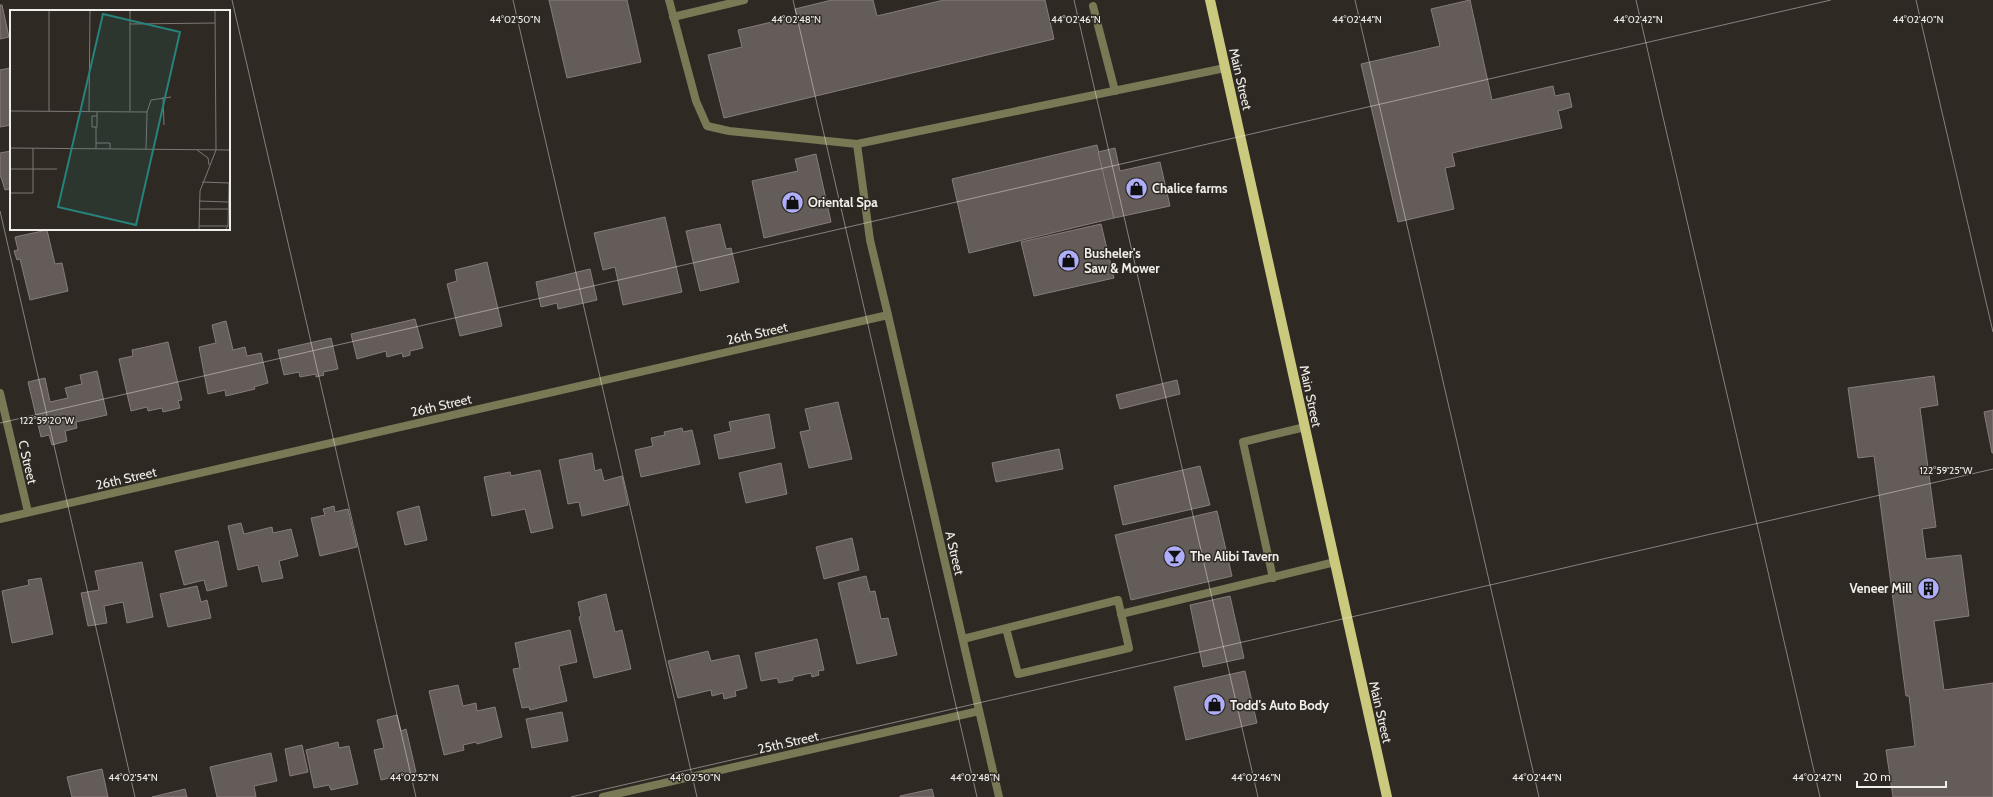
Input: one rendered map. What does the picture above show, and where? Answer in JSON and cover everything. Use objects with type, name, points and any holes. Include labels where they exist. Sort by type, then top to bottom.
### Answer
[{"type":"main road","name":"Main Street","points":[[1210,0],[1387,797]]},
{"type":"street","points":[[669,0],[696,101],[707,126],[729,131],[857,144],[1225,68]]},
{"type":"street","points":[[673,17],[744,0]]},
{"type":"street","points":[[1093,6],[1115,90]]},
{"type":"street","name":"A Street","points":[[857,144],[870,240],[999,797]]},
{"type":"street","name":"26th Street","points":[[0,519],[888,315]]},
{"type":"street","name":"C Street","points":[[0,393],[28,512]]},
{"type":"street","points":[[1273,578],[1243,442],[1305,427]]},
{"type":"street","points":[[1121,614],[1335,562]]},
{"type":"street","points":[[963,639],[1006,628],[1118,600],[1129,648],[1018,674],[1006,628]]},
{"type":"street","name":"25th Street","points":[[603,797],[979,710]]},
{"type":"building","points":[[549,0],[627,0],[641,62],[567,78]]},
{"type":"building","points":[[832,0],[873,0],[877,16],[944,0],[1045,0],[1054,39],[724,118],[708,55],[742,47],[738,30],[797,16],[795,9]]},
{"type":"building","points":[[1470,0],[1492,100],[1553,86],[1555,96],[1569,93],[1572,107],[1558,111],[1562,128],[1452,153],[1455,166],[1445,168],[1454,209],[1398,222],[1361,64],[1440,46],[1431,9]]},
{"type":"building","points":[[0,5],[2,5],[9,37],[0,39]]},
{"type":"building","points":[[10,68],[10,125],[0,127],[0,70]]},
{"type":"building","points":[[1097,145],[1114,218],[969,253],[952,179]]},
{"type":"building","name":"Chalice farms","points":[[1115,148],[1120,171],[1160,162],[1170,206],[1114,218],[1098,152]]},
{"type":"building","points":[[10,151],[10,189],[5,190],[0,177],[0,153]]},
{"type":"building","name":"Oriental Spa","points":[[816,154],[831,222],[764,238],[752,181],[798,171],[795,159]]},
{"type":"building","points":[[665,217],[682,292],[623,305],[615,267],[603,270],[594,233]]},
{"type":"building","points":[[720,224],[726,249],[731,248],[739,282],[700,291],[686,231]]},
{"type":"building","name":"Busheler's Saw & Mower","points":[[1101,224],[1114,278],[1034,296],[1021,242]]},
{"type":"building","points":[[47,230],[55,264],[62,263],[68,291],[30,300],[20,259],[17,260],[14,251],[18,250],[15,237]]},
{"type":"building","points":[[487,262],[502,326],[460,336],[447,284],[457,281],[455,270]]},
{"type":"building","points":[[590,269],[597,300],[558,309],[557,303],[541,307],[536,282]]},
{"type":"building","points":[[415,319],[423,348],[410,351],[410,355],[403,357],[402,353],[387,357],[386,351],[357,359],[351,334]]},
{"type":"building","points":[[226,321],[233,350],[245,347],[247,356],[261,353],[268,383],[254,387],[255,389],[226,396],[225,390],[208,394],[199,347],[216,343],[212,325]]},
{"type":"building","points":[[331,338],[338,369],[323,372],[324,375],[316,377],[316,374],[300,377],[299,372],[284,375],[278,350]]},
{"type":"building","points":[[168,342],[182,400],[178,401],[180,408],[163,412],[162,408],[148,411],[147,407],[131,411],[119,359],[133,356],[132,350]]},
{"type":"building","points":[[97,371],[107,415],[76,422],[77,428],[65,431],[67,441],[52,445],[49,435],[41,437],[28,382],[45,378],[50,402],[68,398],[65,388],[82,384],[80,375]]},
{"type":"building","name":"Veneer Mill","points":[[1934,376],[1938,405],[1920,408],[1936,527],[1922,529],[1926,559],[1961,555],[1969,616],[1934,621],[1944,690],[1993,683],[1993,797],[1893,797],[1886,750],[1915,746],[1909,696],[1906,696],[1874,456],[1858,458],[1848,388]]},
{"type":"building","points":[[1177,380],[1180,394],[1120,409],[1116,395]]},
{"type":"building","points":[[838,402],[852,459],[809,468],[800,432],[810,430],[805,409]]},
{"type":"building","points":[[1993,410],[1993,453],[1992,453],[1984,412]]},
{"type":"building","points":[[769,414],[775,448],[719,459],[714,435],[731,431],[729,422]]},
{"type":"building","points":[[682,428],[683,432],[692,430],[700,464],[641,477],[635,450],[653,446],[651,438],[665,435],[664,432]]},
{"type":"building","points":[[1059,449],[1063,469],[996,482],[992,463]]},
{"type":"building","points":[[592,453],[595,471],[601,469],[604,481],[622,476],[628,505],[582,516],[579,502],[568,504],[559,460]]},
{"type":"building","points":[[781,463],[787,494],[746,503],[739,473]]},
{"type":"building","points":[[1200,466],[1210,505],[1123,525],[1114,486]]},
{"type":"building","points":[[540,470],[553,528],[531,533],[525,509],[492,516],[484,477],[510,472],[511,476]]},
{"type":"building","points":[[334,506],[335,512],[348,509],[357,547],[320,556],[311,518],[325,515],[323,509]]},
{"type":"building","points":[[419,506],[427,540],[405,545],[397,512]]},
{"type":"building","name":"The Alibi Tavern","points":[[1217,511],[1232,576],[1131,600],[1115,535]]},
{"type":"building","points":[[241,523],[244,534],[272,527],[273,533],[291,529],[298,556],[279,561],[283,578],[262,582],[258,565],[238,570],[228,526]]},
{"type":"building","points":[[852,538],[859,570],[824,579],[816,547]]},
{"type":"building","points":[[218,541],[227,586],[207,591],[204,580],[184,585],[175,551]]},
{"type":"building","points":[[142,562],[153,617],[127,623],[123,602],[104,606],[107,623],[88,626],[81,593],[99,590],[95,571]]},
{"type":"building","points":[[866,576],[870,592],[875,591],[881,619],[888,618],[897,655],[857,664],[838,583]]},
{"type":"building","points":[[41,578],[53,634],[12,643],[2,591],[29,585],[28,580]]},
{"type":"building","points":[[197,586],[201,602],[207,600],[211,618],[168,627],[160,594]]},
{"type":"building","points":[[606,594],[615,632],[622,630],[631,669],[594,678],[579,617],[581,616],[578,602]]},
{"type":"building","points":[[1230,596],[1244,658],[1203,667],[1190,605]]},
{"type":"building","points":[[570,630],[577,662],[559,666],[567,701],[530,710],[529,707],[522,708],[513,669],[520,668],[515,643]]},
{"type":"building","points":[[817,639],[824,670],[818,671],[819,675],[812,677],[811,673],[793,677],[793,680],[779,683],[777,678],[761,681],[755,653]]},
{"type":"building","points":[[708,651],[711,661],[739,655],[747,688],[735,691],[736,696],[724,699],[723,693],[712,696],[711,690],[678,698],[668,661]]},
{"type":"building","name":"Todd's Auto Body","points":[[1245,671],[1257,723],[1186,740],[1174,687]]},
{"type":"building","points":[[458,685],[463,706],[476,703],[477,711],[495,707],[502,737],[477,744],[476,742],[463,745],[464,750],[444,755],[429,691]]},
{"type":"building","points":[[562,712],[568,741],[532,748],[526,719]]},
{"type":"building","points":[[397,715],[401,731],[406,729],[416,772],[381,780],[374,750],[384,748],[377,720]]},
{"type":"building","points":[[338,742],[339,748],[349,746],[358,784],[331,790],[329,785],[314,788],[306,750]]},
{"type":"building","points":[[302,745],[308,772],[290,776],[285,749]]},
{"type":"building","points":[[271,753],[277,781],[254,786],[256,797],[217,797],[210,767]]},
{"type":"building","points":[[102,769],[108,797],[72,797],[67,777]]},
{"type":"building","points":[[185,789],[187,797],[152,797]]},
{"type":"building","points":[[932,789],[934,797],[900,797],[900,796]]},
{"type":"place","name":"Chalice farms","points":[[1136,188]]},
{"type":"place","name":"Oriental Spa","points":[[792,202]]},
{"type":"place","name":"Busheler's Saw & Mower","points":[[1068,260]]},
{"type":"place","name":"The Alibi Tavern","points":[[1174,556]]},
{"type":"place","name":"Veneer Mill","points":[[1928,588]]},
{"type":"place","name":"Todd's Auto Body","points":[[1215,705]]}]
